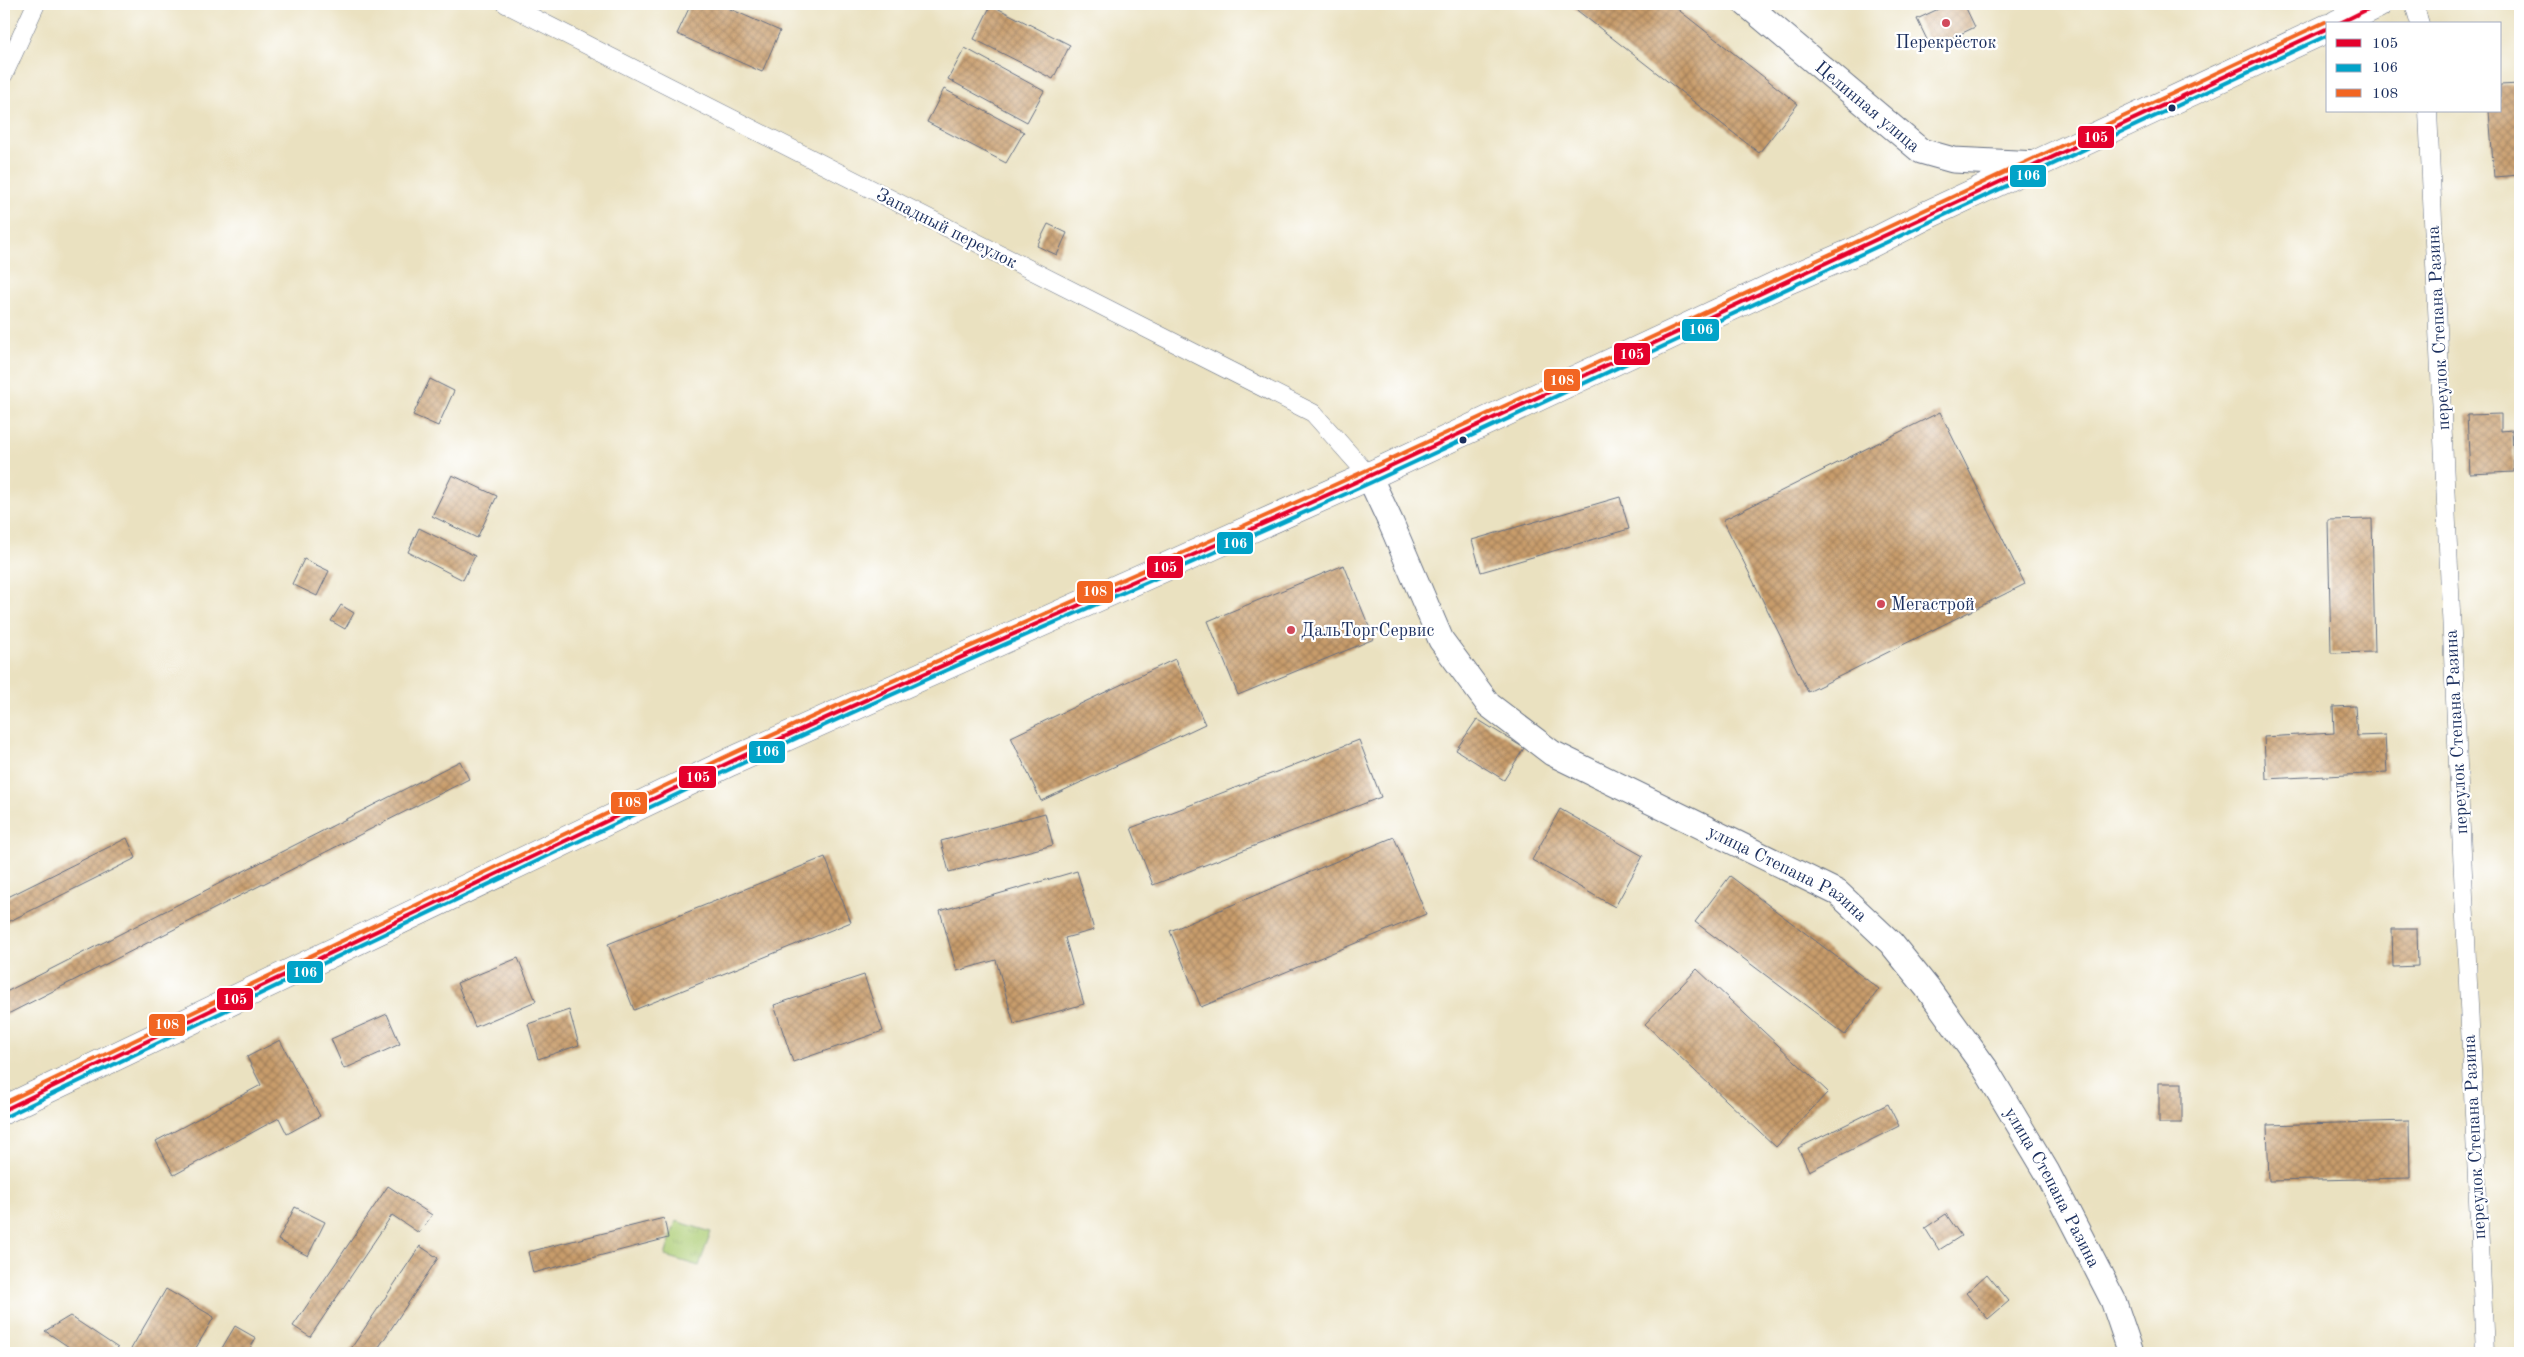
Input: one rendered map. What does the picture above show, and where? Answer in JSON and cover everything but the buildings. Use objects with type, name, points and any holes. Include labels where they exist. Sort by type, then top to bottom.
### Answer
[{"type":"highway","points":[[2341,22],[2378,4]]},
{"type":"highway","points":[[4,1110],[730,762],[1369,476],[1786,281],[1858,250],[1929,214],[2326,29]]},
{"type":"street","points":[[4,74],[36,4]]},
{"type":"street","name":"Западный переулок","points":[[506,4],[1313,413],[1369,476]]},
{"type":"street","name":"Целинная улица","points":[[1746,4],[1921,151],[1953,160],[2038,164]]},
{"type":"street","points":[[2414,4],[2419,22]]},
{"type":"street","name":"переулок Степана Разина","points":[[2428,112],[2484,1353]]},
{"type":"street","name":"улица Степана Разина","points":[[1369,476],[1392,523],[1441,640],[1489,705],[1552,753],[1838,893],[1891,943],[1928,989],[1985,1068],[2047,1172],[2113,1300],[2131,1353]]},
{"type":"green space","points":[[676,1221],[711,1232],[699,1266],[665,1256]]},
{"type":"transit line","name":"105","points":[[2342,22],[2378,4]]},
{"type":"transit line","name":"108","points":[[4,1103],[723,758],[1369,469],[2325,22]]},
{"type":"transit line","name":"105","points":[[4,1110],[724,765],[885,691],[1371,475],[2326,29]]},
{"type":"transit line","name":"106","points":[[7,1116],[726,771],[967,661],[1372,482],[2326,36]]},
{"type":"place","name":"Перекрёсток","points":[[1946,23]]},
{"type":"place","name":"Мегастрой","points":[[1881,604]]},
{"type":"place","name":"ДальТоргСервис","points":[[1291,630]]}]
